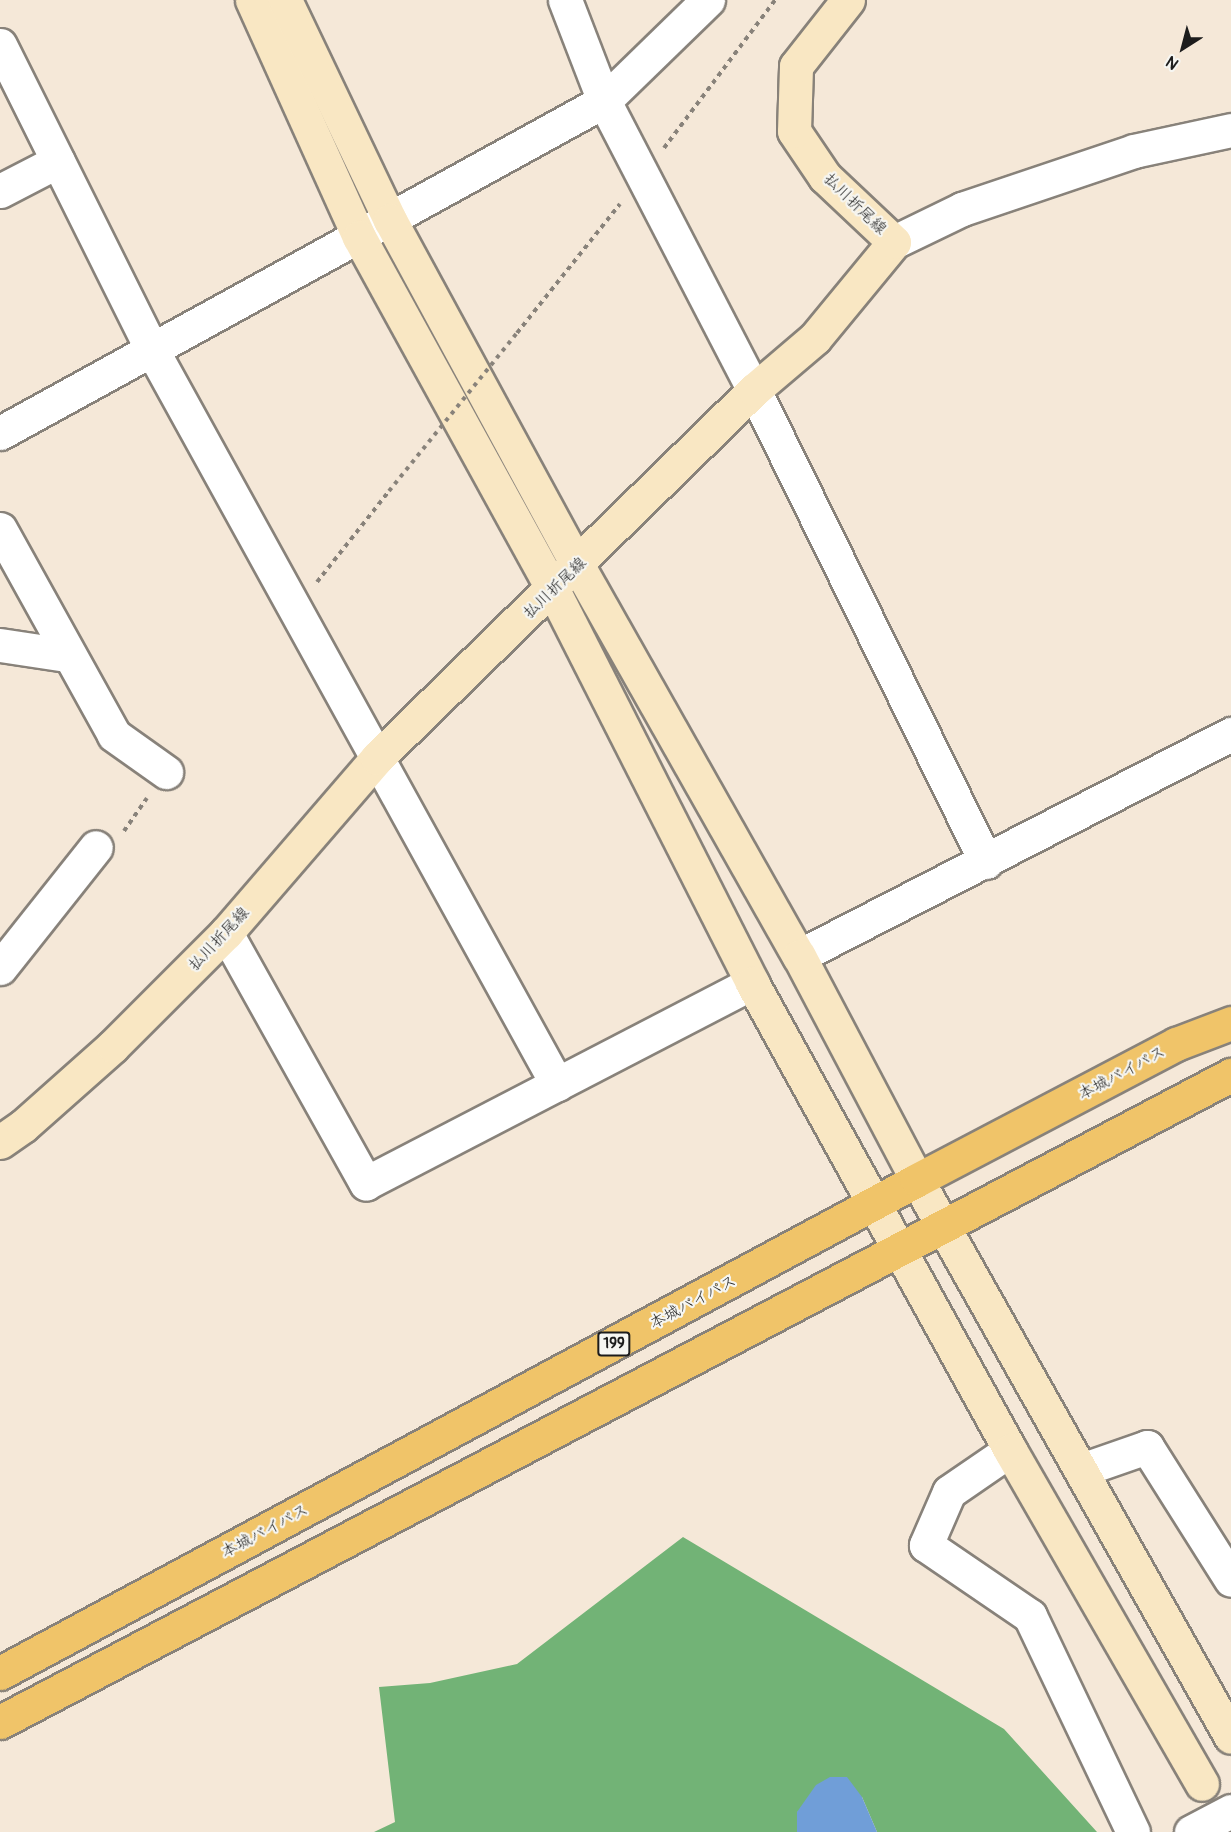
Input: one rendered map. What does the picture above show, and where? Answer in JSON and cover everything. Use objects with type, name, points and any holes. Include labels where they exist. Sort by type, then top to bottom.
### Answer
[{"type":"highway","name":"本城バイパス","points":[[0,1673],[874,1205],[916,1180],[1176,1044],[1231,1023]]},
{"type":"highway","points":[[0,1722],[1231,1075]]},
{"type":"street","points":[[252,0],[360,237],[554,590],[752,983],[1010,1450],[1202,1784]]},
{"type":"street","points":[[285,0],[390,220],[578,566],[799,956],[916,1180],[1231,1737]]},
{"type":"street","points":[[566,0],[604,101],[754,390],[986,862]]},
{"type":"street","points":[[0,433],[604,101],[708,0]]},
{"type":"street","name":"払川折尾線","points":[[0,1142],[23,1126],[113,1046],[226,933],[377,758],[554,590],[754,390],[815,338],[894,242],[825,177],[794,131],[796,66],[840,2]]},
{"type":"street","points":[[0,45],[151,348],[293,611],[557,1084]]},
{"type":"street","points":[[894,242],[962,209],[1134,151],[1231,130]]},
{"type":"street","points":[[0,190],[58,161]]},
{"type":"street","points":[[0,530],[66,655],[114,735],[166,771]]},
{"type":"street","points":[[0,645],[66,655]]},
{"type":"street","points":[[799,956],[986,862],[1231,734]]},
{"type":"street","points":[[0,968],[96,847]]},
{"type":"street","points":[[226,933],[366,1183],[752,983]]},
{"type":"street","points":[[1081,1470],[1147,1447],[1231,1580]]},
{"type":"street","points":[[1010,1450],[949,1492],[926,1545],[1030,1616],[1133,1832]]},
{"type":"street","points":[[1191,1832],[1231,1811]]},
{"type":"path","points":[[293,611],[517,333]]},
{"type":"path","points":[[96,847],[119,839],[166,771]]},
{"type":"green space","points":[[683,1537],[1004,1729],[1097,1832],[877,1832],[862,1797],[797,1812],[797,1832],[374,1832],[395,1822],[379,1687],[430,1683],[517,1664]]},
{"type":"water","points":[[830,1777],[847,1777],[862,1797],[877,1832],[797,1832],[797,1812],[816,1785]]}]
